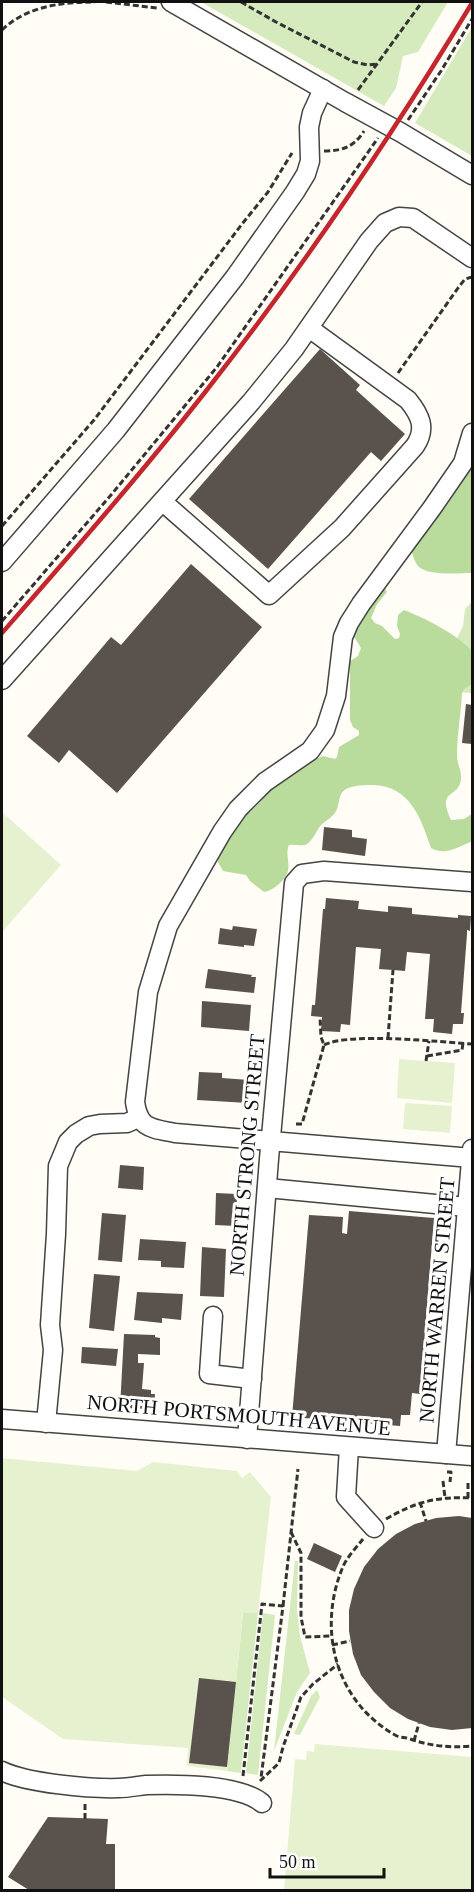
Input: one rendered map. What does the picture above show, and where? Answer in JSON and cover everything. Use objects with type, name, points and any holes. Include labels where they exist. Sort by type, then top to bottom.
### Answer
[{"type":"street","points":[[171,2],[472,175]]},
{"type":"street","points":[[2,562],[116,430],[235,277],[295,192],[306,174],[310,161],[309,127],[312,113],[323,89]]},
{"type":"street","points":[[2,680],[251,402],[309,328],[374,234],[392,219],[413,218],[472,258]]},
{"type":"street","points":[[163,502],[269,595],[342,528],[422,436],[421,422],[408,399],[309,328]]},
{"type":"street","points":[[472,433],[463,463],[349,623],[343,637],[336,696],[325,730],[310,750],[265,782],[238,809],[222,832],[168,926],[148,992],[135,1102],[138,1118],[146,1126],[174,1133],[472,1158]]},
{"type":"street","name":"NORTH STRONG STREET","points":[[247,1438],[292,891],[298,876],[307,872],[324,871],[472,882]]},
{"type":"street","points":[[46,1423],[52,1350],[51,1325],[58,1166],[68,1142],[89,1126],[127,1123],[138,1118]]},
{"type":"street","name":"NORTH WARREN STREET","points":[[445,1460],[472,1149]]},
{"type":"street","points":[[267,1188],[467,1207]]},
{"type":"street","points":[[213,1316],[209,1374],[252,1378]]},
{"type":"street","name":"NORTH PORTSMOUTH AVENUE","points":[[2,1419],[349,1447],[445,1460],[472,1456]]},
{"type":"street","points":[[349,1447],[346,1497],[374,1528]]},
{"type":"street","points":[[2,1771],[24,1779],[86,1786],[119,1788],[174,1784],[233,1790],[257,1800]]},
{"type":"path","points":[[2,30],[9,22],[42,8],[63,3],[95,2]]},
{"type":"path","points":[[241,2],[354,62],[377,64]]},
{"type":"path","points":[[345,102],[358,91],[422,2]]},
{"type":"path","points":[[2,621],[217,367],[386,124],[441,71],[472,19]]},
{"type":"path","points":[[319,150],[337,151],[353,144],[362,134],[386,124]]},
{"type":"path","points":[[2,526],[108,401],[268,192],[295,148]]},
{"type":"path","points":[[389,386],[458,288],[465,279],[472,277]]},
{"type":"path","points":[[388,1038],[393,970]]},
{"type":"path","points":[[296,1124],[302,1124],[324,1045],[321,1037],[320,1017]]},
{"type":"path","points":[[324,1045],[388,1038],[472,1044]]},
{"type":"path","points":[[426,1061],[429,1041]]},
{"type":"path","points":[[427,1056],[462,1050],[463,1043]]},
{"type":"path","points":[[445,1460],[443,1472],[451,1472],[450,1482]]},
{"type":"path","points":[[261,1778],[298,1469]]},
{"type":"path","points":[[443,1481],[445,1498]]},
{"type":"path","points":[[468,1483],[468,1498]]},
{"type":"path","points":[[420,1502],[426,1521]]},
{"type":"path","points":[[291,1532],[301,1553],[301,1617],[305,1637],[330,1636]]},
{"type":"path","points":[[243,1776],[262,1604],[283,1606]]},
{"type":"path","points":[[332,1608],[330,1636],[338,1664],[351,1695],[375,1722],[399,1737],[414,1741],[436,1746],[472,1746]]},
{"type":"path","points":[[332,1645],[350,1641]]},
{"type":"path","points":[[257,1800],[256,1784],[279,1763],[301,1697],[338,1664]]},
{"type":"path","points":[[414,1741],[419,1723]]},
{"type":"green space","points":[[201,2],[448,2],[418,52],[403,56],[396,88],[384,106]]},
{"type":"green space","points":[[472,27],[472,156],[415,123]]},
{"type":"green space","points":[[472,461],[472,573],[424,570],[419,567],[413,557],[410,545]]},
{"type":"green space","points":[[384,586],[387,592],[377,604],[371,618],[395,639],[399,638],[400,634],[397,626],[398,615],[404,610],[441,628],[472,651],[472,684],[462,693],[457,759],[461,779],[459,785],[447,798],[446,803],[451,820],[464,819],[472,814],[472,841],[447,851],[431,848],[418,815],[405,797],[386,787],[373,785],[352,787],[342,793],[336,812],[321,825],[307,844],[289,845],[285,877],[279,884],[264,892],[246,875],[223,871],[218,862],[218,853],[242,817],[261,801],[267,789],[318,758],[323,756],[335,759],[339,747],[359,735],[359,731],[353,727],[350,720],[350,661],[358,656],[361,648],[353,635],[353,630]]},
{"type":"green space","points":[[472,602],[472,693],[455,692],[457,638],[463,626],[465,609]]},
{"type":"green space","points":[[2,812],[61,865],[2,932]]},
{"type":"green space","points":[[399,1059],[455,1063],[452,1103],[397,1098]]},
{"type":"green space","points":[[405,1103],[452,1106],[450,1133],[403,1129]]},
{"type":"green space","points":[[2,1458],[137,1471],[153,1462],[237,1471],[242,1478],[250,1472],[271,1497],[258,1613],[243,1613],[227,1771],[187,1766],[188,1748],[63,1739],[2,1697]]},
{"type":"green space","points":[[295,1561],[298,1561],[297,1610],[300,1636],[310,1673],[297,1692],[274,1751]]},
{"type":"green space","points":[[243,1613],[258,1613],[241,1773],[227,1771]]},
{"type":"green space","points":[[263,1613],[275,1615],[258,1775],[246,1773]]},
{"type":"green space","points":[[317,1690],[320,1697],[300,1735],[294,1734],[311,1696]]},
{"type":"green space","points":[[315,1744],[472,1757],[472,1890],[284,1890],[295,1759],[306,1760],[307,1751],[314,1752]]},
{"type":"building","points":[[320,349],[360,385],[356,390],[405,434],[381,461],[371,452],[268,569],[189,499]]},
{"type":"building","points":[[191,564],[262,627],[117,793],[69,750],[59,763],[27,736],[111,637],[121,645]]},
{"type":"building","points":[[466,704],[472,705],[472,744],[462,743]]},
{"type":"building","points":[[324,827],[352,830],[352,837],[367,839],[365,856],[322,850]]},
{"type":"building","points":[[326,898],[359,901],[358,909],[388,912],[388,906],[412,908],[412,914],[458,918],[458,915],[471,916],[470,931],[467,930],[461,1013],[464,1013],[463,1024],[453,1024],[452,1034],[433,1032],[434,1019],[425,1019],[430,954],[407,952],[405,971],[379,969],[381,949],[356,947],[350,1025],[341,1024],[340,1032],[321,1031],[322,1017],[311,1016],[312,1005],[315,1005],[323,909],[325,909]]},
{"type":"building","points":[[233,926],[257,929],[254,946],[218,944],[220,928],[232,930]]},
{"type":"building","points":[[208,969],[256,977],[254,993],[205,988]]},
{"type":"building","points":[[202,1001],[251,1005],[249,1031],[201,1027]]},
{"type":"building","points":[[199,1072],[222,1073],[222,1078],[249,1080],[248,1103],[197,1100]]},
{"type":"building","points":[[120,1165],[144,1167],[143,1190],[118,1188]]},
{"type":"building","points":[[216,1193],[237,1194],[236,1226],[215,1225]]},
{"type":"building","points":[[349,1211],[434,1218],[420,1394],[412,1393],[410,1415],[401,1415],[400,1426],[292,1417],[309,1215],[343,1217],[342,1233],[347,1234]]},
{"type":"building","points":[[102,1213],[126,1215],[122,1262],[98,1260]]},
{"type":"building","points":[[140,1239],[186,1242],[184,1268],[161,1267],[161,1261],[138,1260]]},
{"type":"building","points":[[202,1247],[226,1249],[224,1297],[200,1296]]},
{"type":"building","points":[[94,1274],[120,1276],[114,1331],[89,1328]]},
{"type":"building","points":[[137,1292],[183,1294],[181,1320],[162,1318],[162,1323],[134,1320]]},
{"type":"building","points":[[124,1334],[155,1335],[160,1338],[160,1355],[138,1354],[138,1363],[144,1363],[142,1389],[151,1390],[151,1394],[155,1394],[154,1409],[120,1408]]},
{"type":"building","points":[[82,1347],[118,1349],[116,1366],[81,1363]]},
{"type":"building","points":[[459,1516],[472,1518],[472,1728],[452,1730],[430,1727],[408,1719],[390,1708],[374,1692],[361,1675],[353,1654],[349,1631],[349,1610],[354,1589],[364,1567],[378,1549],[396,1534],[415,1524],[436,1518]]},
{"type":"building","points":[[314,1543],[342,1556],[335,1572],[307,1559]]},
{"type":"building","points":[[199,1678],[236,1682],[227,1767],[189,1763]]},
{"type":"building","points":[[48,1817],[108,1819],[106,1844],[115,1844],[115,1890],[29,1890],[8,1877]]},
{"type":"railway","points":[[2,633],[131,483],[242,345],[345,201],[410,103],[472,3]]}]
